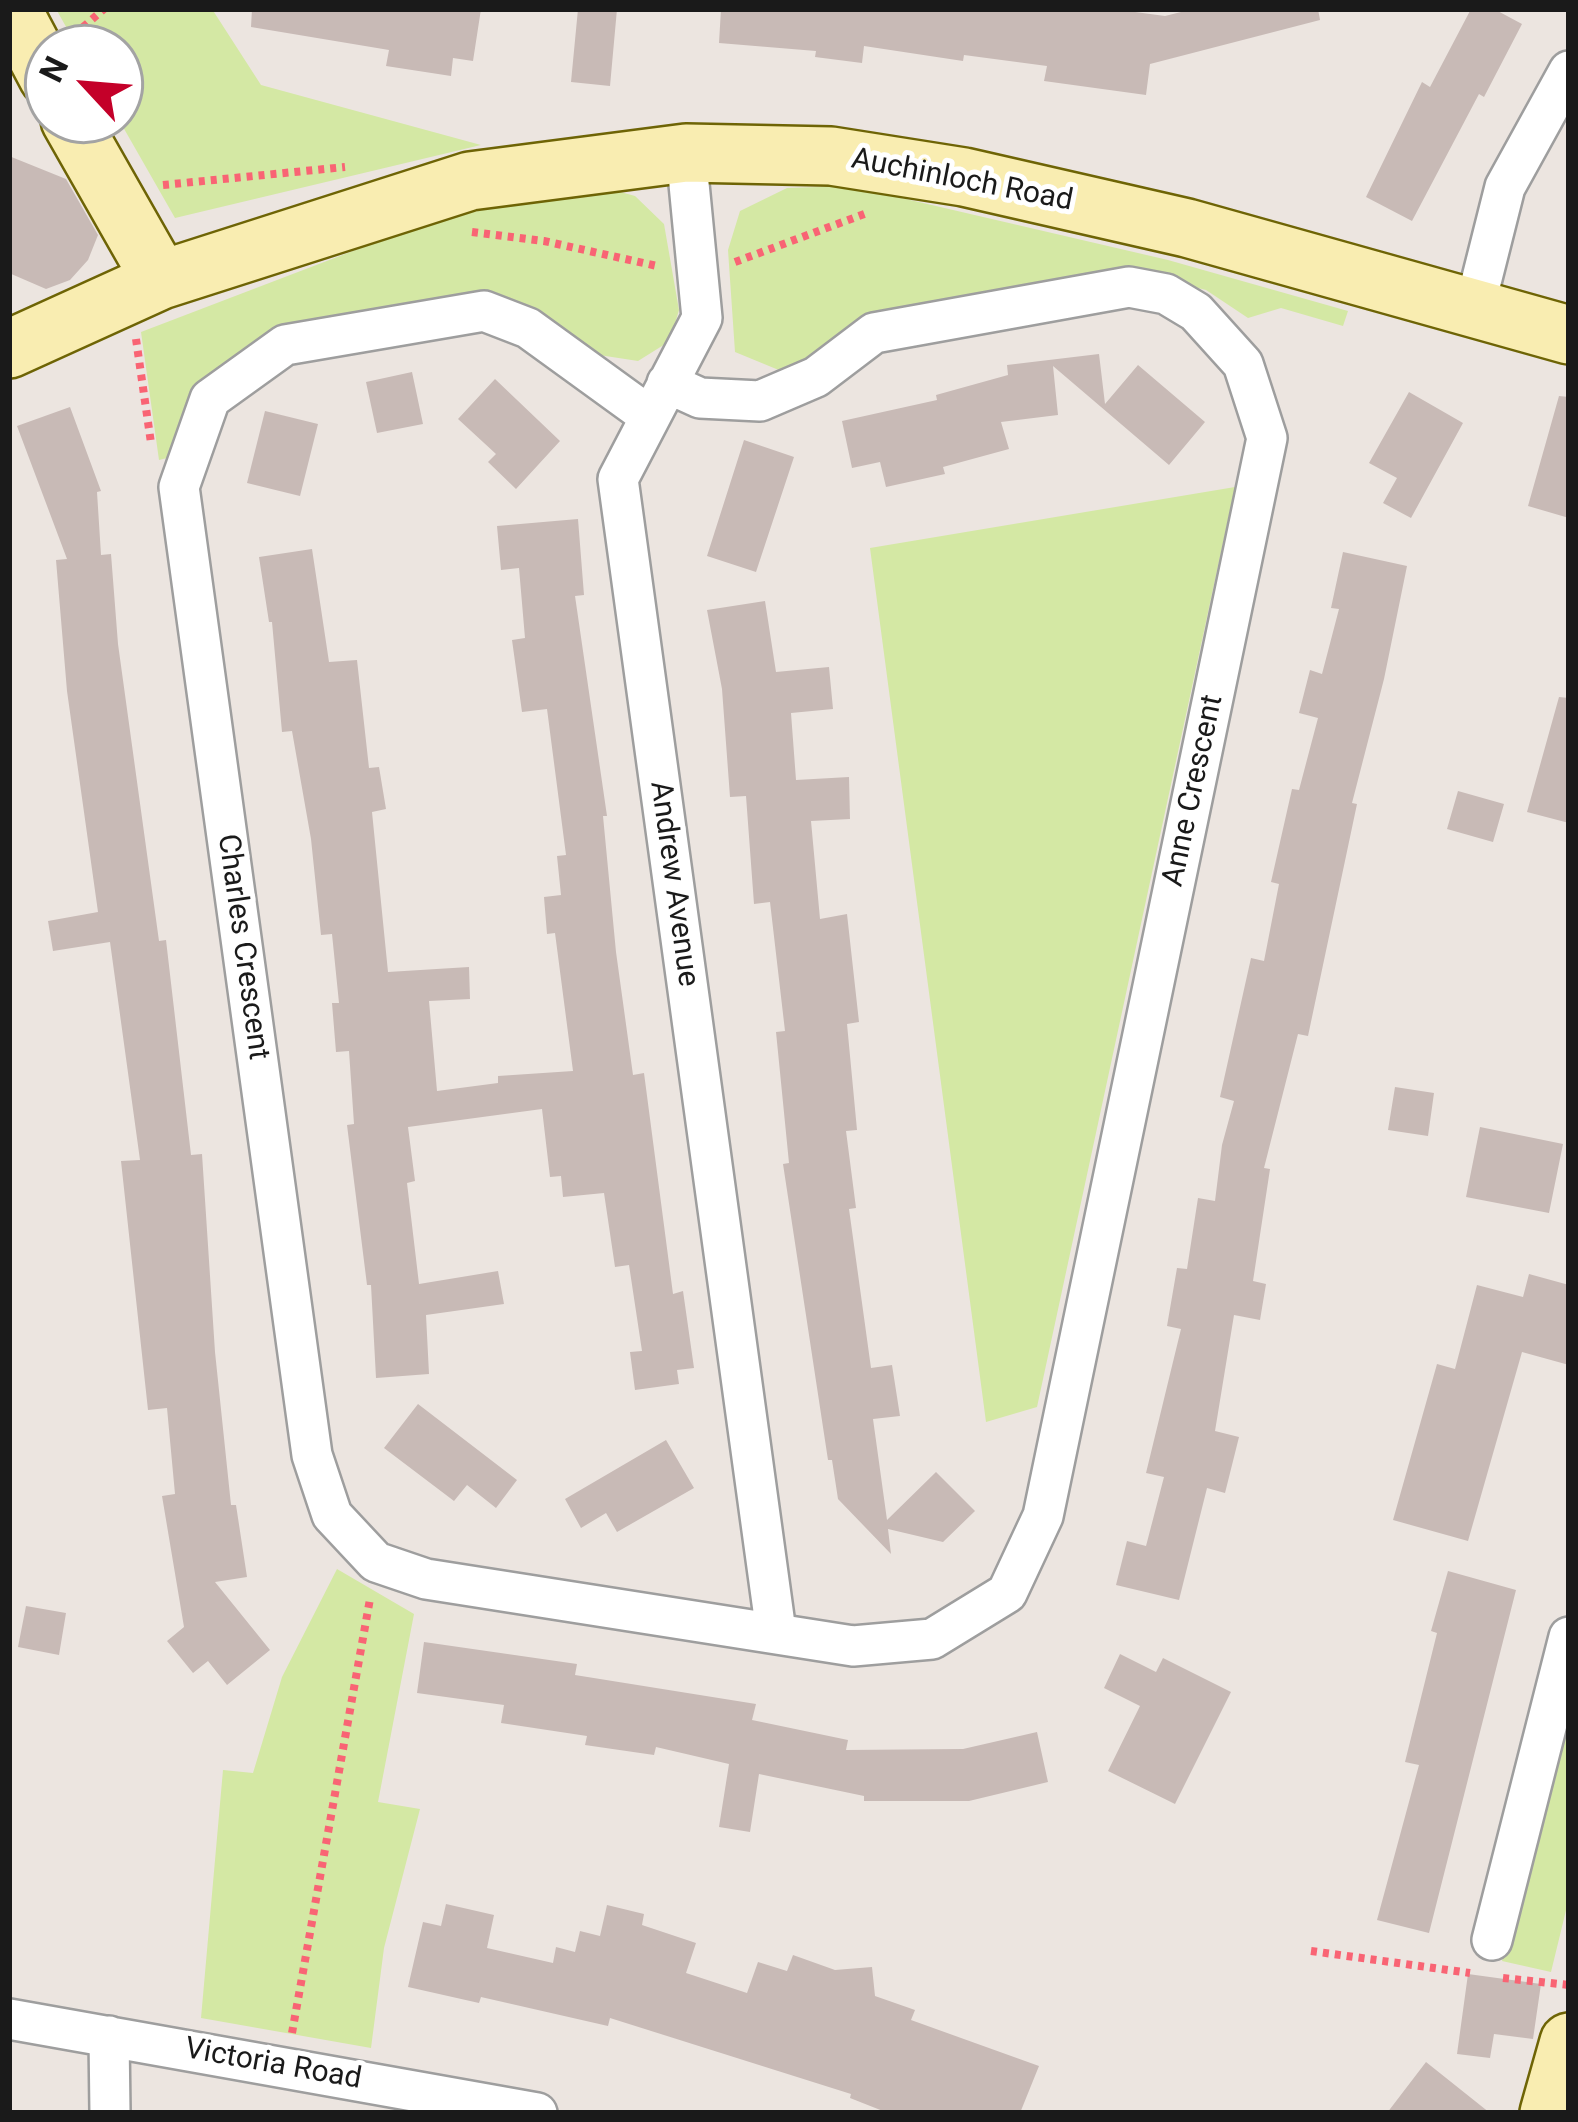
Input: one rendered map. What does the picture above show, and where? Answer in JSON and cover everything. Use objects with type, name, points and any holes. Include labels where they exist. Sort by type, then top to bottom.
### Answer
[{"type":"main road","points":[[84,144],[161,280]]},
{"type":"main road","name":"Auchinloch Road","points":[[9,349],[161,280],[470,181],[686,153],[831,156],[910,166],[1154,220],[1569,334]]},
{"type":"main road","points":[[1549,2113],[1569,2042]]},
{"type":"street","points":[[1475,306],[1505,187],[1569,71]]},
{"type":"street","name":"Andrew Avenue","points":[[686,153],[702,318],[618,479],[776,1632]]},
{"type":"street","name":"Anne Crescent","points":[[657,399],[760,401],[816,377],[874,333],[1130,286],[1166,294],[1196,312],[1243,364],[1268,438],[1043,1516],[1007,1593],[932,1639],[853,1646],[776,1632]]},
{"type":"street","name":"Charles Crescent","points":[[657,399],[528,328],[484,311],[285,345],[210,399],[178,487],[312,1455],[332,1515],[376,1562],[426,1579],[776,1632]]},
{"type":"street","points":[[1487,1963],[1569,1637]]},
{"type":"street","name":"Victoria Road","points":[[9,2019],[537,2113]]},
{"type":"street","points":[[109,2036],[110,2113]]},
{"type":"path","points":[[137,346],[145,402]]},
{"type":"path","points":[[286,2067],[376,1562]]},
{"type":"path","points":[[1311,1951],[1487,1963],[1569,1985]]},
{"type":"green space","points":[[56,9],[212,9],[261,85],[481,145],[175,218],[133,144],[144,144],[144,24],[64,24]]},
{"type":"green space","points":[[599,186],[635,196],[664,224],[679,310],[670,341],[638,361],[599,355],[535,314],[274,333],[171,457],[159,460],[141,332],[434,220]]},
{"type":"green space","points":[[850,186],[1168,260],[1348,311],[1343,326],[1281,308],[1248,318],[1206,290],[1119,268],[893,310],[786,373],[735,352],[728,250],[740,211],[787,188]]},
{"type":"green space","points":[[1235,487],[1037,1407],[986,1422],[870,548]]},
{"type":"green space","points":[[337,1569],[414,1614],[378,1802],[420,1809],[384,1948],[371,2048],[201,2018],[223,1770],[253,1773],[282,1677]]},
{"type":"green space","points":[[1569,1694],[1569,1898],[1551,1972],[1502,1961]]},
{"type":"building","points":[[252,9],[481,9],[473,61],[453,58],[451,76],[386,66],[389,50],[251,27]]},
{"type":"building","points":[[578,9],[617,9],[610,86],[571,82]]},
{"type":"building","points":[[721,9],[1113,9],[1165,16],[1193,9],[1318,9],[1320,20],[1150,64],[1146,95],[1044,81],[1047,66],[964,55],[963,61],[864,46],[862,63],[815,57],[816,51],[719,43]]},
{"type":"building","points":[[1471,9],[1494,9],[1522,24],[1412,221],[1366,197],[1422,82],[1430,87]]},
{"type":"building","points":[[9,156],[66,179],[98,235],[88,260],[70,280],[46,289],[9,273]]},
{"type":"building","points":[[1099,354],[1105,404],[1138,365],[1205,422],[1169,465],[1053,366],[1058,415],[1001,422],[1009,449],[943,467],[945,474],[886,487],[880,462],[852,468],[842,421],[937,400],[936,395],[1008,375],[1007,365]]},
{"type":"building","points":[[412,372],[423,424],[377,433],[366,382]]},
{"type":"building","points":[[495,379],[560,441],[516,489],[488,462],[496,454],[458,419]]},
{"type":"building","points":[[1409,392],[1463,423],[1411,518],[1383,503],[1397,478],[1369,463]]},
{"type":"building","points":[[1559,396],[1569,397],[1569,518],[1528,506]]},
{"type":"building","points":[[70,407],[101,491],[97,492],[101,555],[111,554],[118,644],[159,941],[166,940],[191,1155],[202,1154],[231,1505],[236,1505],[247,1577],[215,1582],[270,1650],[227,1685],[208,1661],[193,1673],[167,1641],[184,1627],[162,1496],[175,1494],[167,1408],[148,1410],[121,1161],[140,1160],[110,942],[53,951],[48,921],[98,912],[67,691],[56,560],[67,559],[17,426]]},
{"type":"building","points":[[265,411],[318,424],[300,496],[247,483]]},
{"type":"building","points":[[744,440],[794,457],[756,572],[707,556]]},
{"type":"building","points":[[578,519],[584,595],[575,596],[607,816],[603,816],[616,952],[633,1075],[644,1073],[673,1294],[683,1291],[694,1368],[677,1370],[679,1384],[635,1390],[630,1352],[642,1351],[629,1265],[615,1267],[604,1193],[563,1197],[561,1176],[550,1177],[542,1109],[408,1127],[415,1181],[407,1183],[419,1284],[498,1271],[504,1304],[426,1315],[429,1374],[376,1378],[371,1285],[367,1285],[347,1125],[354,1124],[349,1051],[336,1052],[332,1003],[339,1003],[332,934],[321,935],[311,839],[292,731],[282,732],[272,622],[259,557],[312,549],[329,662],[357,660],[369,768],[379,767],[386,809],[372,812],[388,972],[469,967],[470,999],[429,1001],[437,1091],[498,1083],[498,1076],[573,1071],[555,933],[547,934],[544,897],[561,895],[557,856],[566,855],[547,709],[522,712],[512,640],[525,638],[519,568],[501,570],[497,526]]},
{"type":"building","points":[[1343,552],[1407,566],[1352,803],[1357,804],[1308,1036],[1298,1034],[1264,1168],[1270,1169],[1253,1281],[1266,1284],[1260,1320],[1234,1315],[1215,1431],[1239,1437],[1225,1493],[1207,1488],[1179,1600],[1116,1585],[1127,1541],[1146,1546],[1164,1477],[1146,1473],[1181,1329],[1167,1326],[1177,1268],[1187,1269],[1198,1198],[1215,1201],[1234,1101],[1220,1097],[1251,958],[1264,961],[1279,884],[1271,882],[1292,789],[1299,790],[1318,718],[1299,713],[1310,670],[1322,674],[1339,609],[1331,608]]},
{"type":"building","points":[[765,601],[776,672],[829,667],[833,709],[791,713],[796,780],[849,777],[850,819],[811,821],[820,919],[847,914],[859,1022],[847,1024],[857,1130],[846,1131],[856,1208],[849,1209],[871,1368],[892,1365],[900,1416],[873,1419],[887,1520],[936,1472],[975,1511],[943,1542],[888,1529],[891,1554],[838,1499],[832,1460],[828,1460],[783,1164],[789,1163],[776,1032],[785,1031],[770,902],[754,904],[746,796],[730,797],[722,689],[707,610]]},
{"type":"building","points":[[1559,697],[1569,698],[1569,823],[1527,812]]},
{"type":"building","points":[[1458,791],[1504,804],[1493,842],[1447,829]]},
{"type":"building","points":[[1395,1087],[1434,1093],[1428,1136],[1388,1130]]},
{"type":"building","points":[[1480,1127],[1563,1144],[1549,1213],[1466,1197]]},
{"type":"building","points":[[1529,1274],[1569,1285],[1569,1365],[1522,1352],[1468,1541],[1393,1520],[1437,1364],[1455,1369],[1477,1285],[1523,1297]]},
{"type":"building","points":[[418,1404],[517,1480],[496,1508],[467,1485],[454,1501],[384,1448]]},
{"type":"building","points":[[666,1440],[694,1488],[617,1532],[606,1513],[581,1528],[565,1499]]},
{"type":"building","points":[[1448,1571],[1516,1590],[1429,1933],[1377,1920],[1419,1765],[1405,1762]]},
{"type":"building","points":[[26,1606],[66,1613],[59,1655],[18,1647]]},
{"type":"building","points":[[424,1642],[577,1664],[575,1675],[756,1704],[752,1720],[848,1740],[846,1750],[963,1749],[1037,1732],[1048,1782],[969,1801],[864,1801],[864,1796],[759,1774],[750,1832],[719,1827],[729,1764],[656,1747],[654,1755],[585,1745],[587,1736],[501,1723],[504,1705],[417,1693]]},
{"type":"building","points":[[1120,1654],[1156,1672],[1163,1658],[1231,1692],[1175,1804],[1108,1771],[1140,1706],[1104,1688]]},
{"type":"building","points":[[446,1904],[494,1915],[487,1948],[553,1963],[556,1947],[575,1952],[580,1931],[600,1936],[607,1905],[644,1914],[642,1925],[696,1943],[686,1973],[747,1993],[758,1962],[787,1971],[793,1955],[835,1970],[872,1967],[875,1996],[915,2010],[911,2020],[1039,2066],[1020,2113],[888,2113],[850,2098],[851,2094],[610,2018],[608,2026],[481,1997],[479,2003],[408,1987],[423,1922],[441,1926]]},
{"type":"building","points":[[1468,1974],[1541,1984],[1533,2039],[1494,2034],[1490,2058],[1457,2054]]},
{"type":"building","points":[[1426,2062],[1490,2113],[1387,2113]]}]
